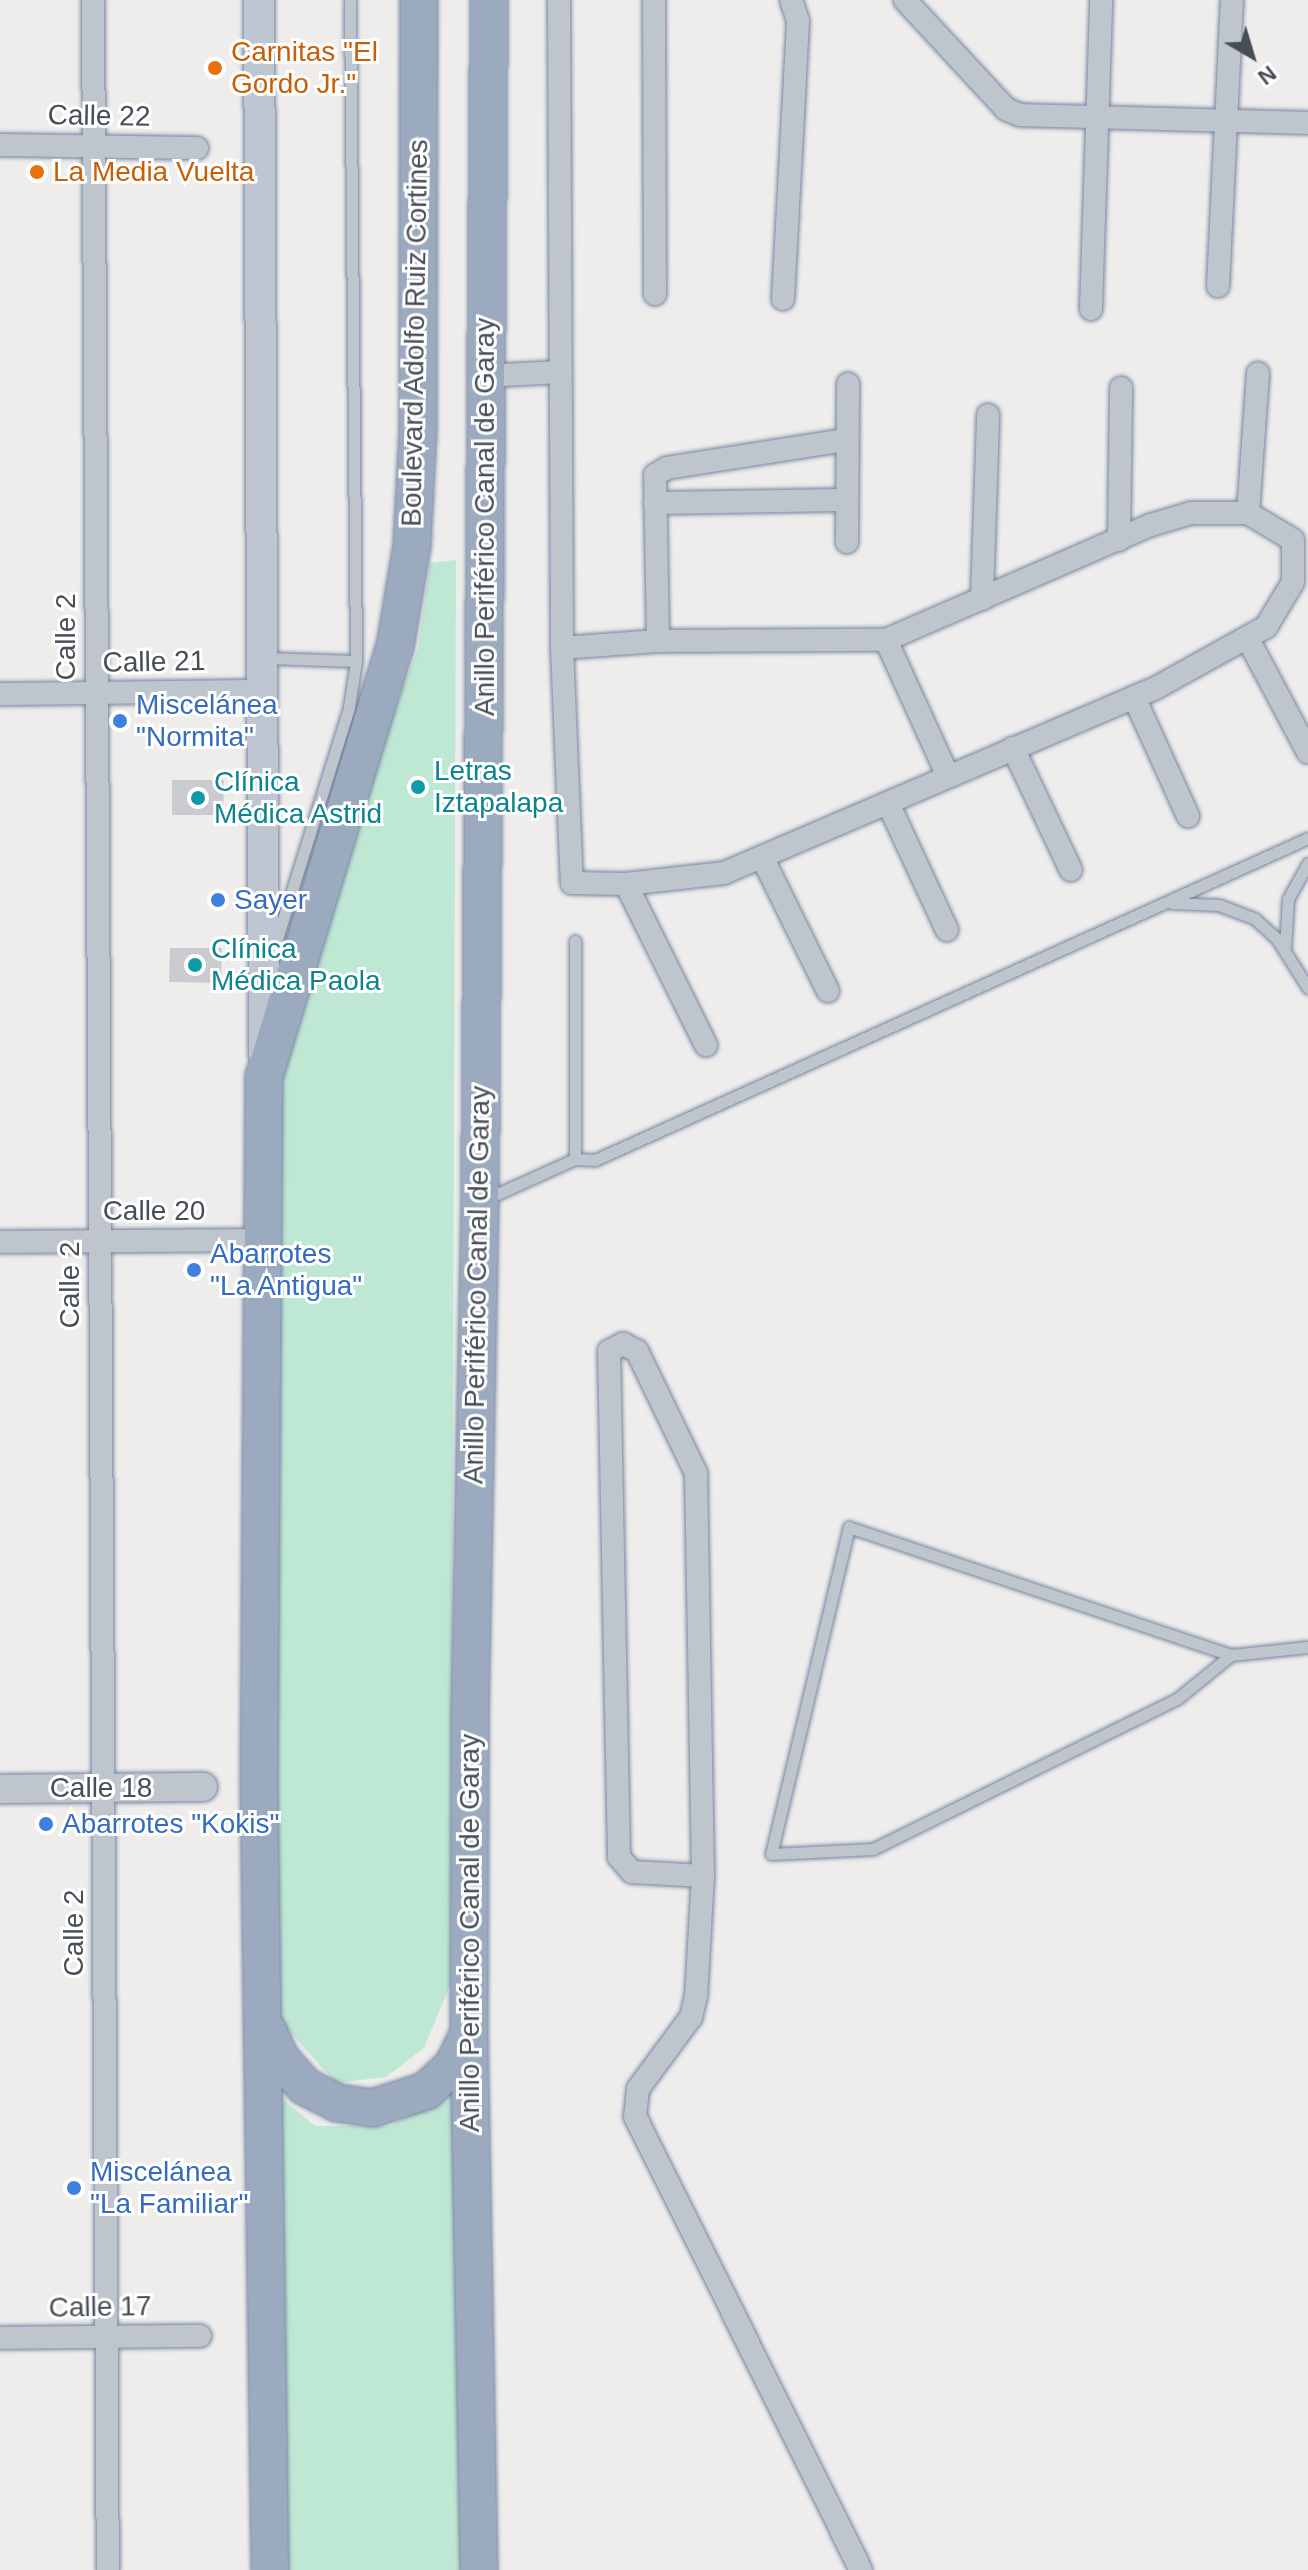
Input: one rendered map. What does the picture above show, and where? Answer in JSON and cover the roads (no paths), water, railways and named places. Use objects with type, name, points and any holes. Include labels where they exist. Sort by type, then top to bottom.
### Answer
[{"type":"highway","name":"Boulevard Adolfo Ruiz Cortines","points":[[264,1077],[395,647],[412,545],[418,429],[419,0]]},
{"type":"highway","name":"Anillo Periférico Canal de Garay","points":[[479,2570],[469,2033],[480,1202],[489,0]]},
{"type":"highway","points":[[264,1077],[260,1240],[270,2570]]},
{"type":"highway","points":[[264,2005],[271,2042],[291,2073],[320,2096],[355,2107],[392,2105],[426,2091],[453,2066],[469,2033]]},
{"type":"main road","points":[[259,0],[264,1077]]},
{"type":"street","name":"Calle 2","points":[[93,0],[108,2570]]},
{"type":"street","points":[[559,0],[562,648],[572,883],[626,884],[724,873],[763,859],[947,774],[1134,697],[1249,641],[1266,627],[1287,594],[1301,538],[1248,513],[1191,513],[1119,540],[886,640],[658,641],[562,648]]},
{"type":"street","points":[[654,0],[655,294]]},
{"type":"street","points":[[783,299],[798,21],[791,0]]},
{"type":"street","points":[[905,0],[1006,109],[1020,115],[1308,123]]},
{"type":"street","points":[[1091,309],[1101,0]]},
{"type":"street","points":[[1218,286],[1229,122],[1232,0]]},
{"type":"street","name":"Calle 22","points":[[0,145],[94,144],[197,148]]},
{"type":"street","points":[[486,376],[559,372]]},
{"type":"street","points":[[1248,513],[1258,373]]},
{"type":"street","points":[[847,542],[845,440],[848,384]]},
{"type":"street","points":[[1119,540],[1121,388]]},
{"type":"street","points":[[982,599],[988,415]]},
{"type":"street","points":[[658,641],[655,475],[667,468],[845,440]]},
{"type":"street","points":[[655,503],[846,500]]},
{"type":"street","points":[[886,640],[947,774]]},
{"type":"street","points":[[1249,641],[1308,752]]},
{"type":"street","name":"Calle 21","points":[[0,694],[260,691]]},
{"type":"street","points":[[1134,697],[1188,816]]},
{"type":"street","points":[[1013,748],[1071,870]]},
{"type":"street","points":[[888,803],[947,930]]},
{"type":"street","points":[[763,859],[828,991]]},
{"type":"street","points":[[626,884],[706,1045]]},
{"type":"street","name":"Calle 20","points":[[0,1242],[260,1240]]},
{"type":"street","points":[[703,1876],[632,1872],[619,1857],[609,1351],[623,1344],[637,1351],[696,1473],[703,1876],[691,2017],[638,2089],[635,2116],[861,2570]]},
{"type":"street","name":"Calle 18","points":[[0,1789],[203,1787]]},
{"type":"street","name":"Calle 17","points":[[0,2338],[200,2336]]},
{"type":"lane","points":[[265,976],[349,707],[356,661],[350,0]]},
{"type":"lane","points":[[260,657],[356,661]]},
{"type":"lane","points":[[480,1202],[575,1159],[595,1160],[1308,838]]},
{"type":"lane","points":[[1286,951],[1288,899],[1308,863]]},
{"type":"lane","points":[[1155,907],[1191,901],[1232,908],[1267,928],[1286,951],[1308,988]]},
{"type":"lane","points":[[575,941],[575,1159]]},
{"type":"lane","points":[[1231,1655],[1177,1699],[873,1849],[771,1854],[849,1527],[1231,1655],[1308,1647]]},
{"type":"place","name":"Carnitas \"El Gordo Jr.\"","points":[[215,68]]},
{"type":"place","name":"La Media Vuelta","points":[[37,172]]},
{"type":"place","name":"Miscelánea \"Normita\"","points":[[120,721]]},
{"type":"place","name":"Letras Iztapalapa","points":[[418,787]]},
{"type":"place","name":"Clínica Médica Astrid","points":[[198,798]]},
{"type":"place","name":"Sayer","points":[[218,900]]},
{"type":"place","name":"Clínica Médica Paola","points":[[195,965]]},
{"type":"place","name":"Abarrotes \"La Antigua\"","points":[[194,1270]]},
{"type":"place","name":"Abarrotes \"Kokis\"","points":[[46,1824]]},
{"type":"place","name":"Miscelánea \"La Familiar\"","points":[[74,2188]]}]
